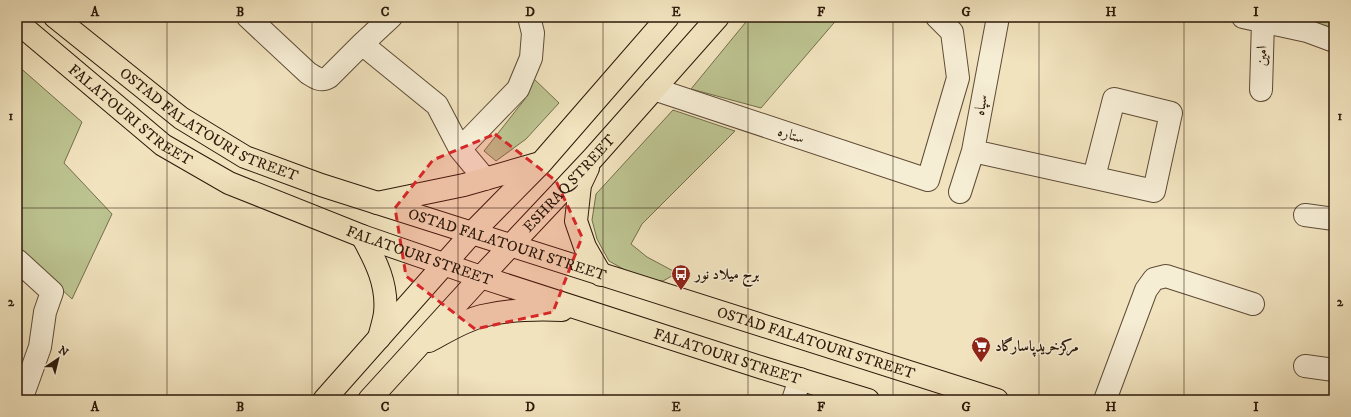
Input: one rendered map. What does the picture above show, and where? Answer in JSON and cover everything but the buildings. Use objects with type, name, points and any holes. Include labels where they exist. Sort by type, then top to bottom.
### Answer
[{"type":"main road","name":"OSTAD FALATOURI STREET","points":[[55,17],[181,118],[245,157],[321,185],[376,203],[997,400]]},
{"type":"main road","points":[[324,400],[444,263],[541,163],[668,17]]},
{"type":"main road","name":"ESHRAQ STREET","points":[[369,400],[510,245],[593,158],[718,17]]},
{"type":"main road","name":"FALATOURI STREET","points":[[17,22],[163,144],[229,182],[362,236],[481,277],[868,400]]},
{"type":"main road","points":[[593,158],[580,185],[576,221],[584,247],[601,275]]},
{"type":"main road","points":[[376,203],[464,185],[541,163]]},
{"type":"main road","points":[[362,236],[376,261],[385,290],[385,314],[379,339]]},
{"type":"main road","points":[[414,350],[452,328],[482,316],[539,309],[586,310]]},
{"type":"street","points":[[248,17],[308,73],[324,80],[329,77],[391,17]]},
{"type":"street","points":[[460,149],[518,89],[531,58],[533,33],[529,17]]},
{"type":"street","name":"ستاره","points":[[654,89],[928,180],[958,78],[952,32],[937,17]]},
{"type":"street","name":"سپاه","points":[[960,192],[973,151],[998,17]]},
{"type":"street","points":[[1253,19],[1307,31],[1334,41]]},
{"type":"street","name":"امین","points":[[1253,19],[1261,90]]},
{"type":"street","points":[[362,44],[436,106],[460,149],[485,179]]},
{"type":"street","points":[[973,151],[1154,191],[1171,113],[1114,99],[1094,177]]},
{"type":"street","points":[[1305,215],[1334,219]]},
{"type":"street","points":[[17,260],[52,292],[45,312],[40,347],[21,400]]},
{"type":"street","points":[[1105,400],[1146,290],[1154,279],[1166,276],[1253,304]]},
{"type":"street","points":[[1305,366],[1334,370]]},
{"type":"street","points":[[794,400],[800,379]]},
{"type":"highlighted area","points":[[495,134],[556,181],[582,237],[553,312],[475,329],[406,276],[395,208],[433,160]]},
{"type":"green space","points":[[750,17],[839,17],[761,108],[691,89]]},
{"type":"green space","points":[[1285,17],[1334,17],[1334,29]]},
{"type":"green space","points":[[17,65],[82,122],[64,163],[112,214],[72,299],[17,248]]},
{"type":"green space","points":[[532,77],[559,103],[526,139],[496,161],[484,151],[525,99]]},
{"type":"green space","points":[[673,110],[735,131],[642,224],[631,244],[647,257],[677,273],[663,281],[641,279],[609,261],[597,239],[592,220],[596,194]]},
{"type":"place","name":"برج میلاد نور","points":[[681,291]]},
{"type":"place","name":"مرکزخریدپاسارگاد","points":[[981,363]]}]
